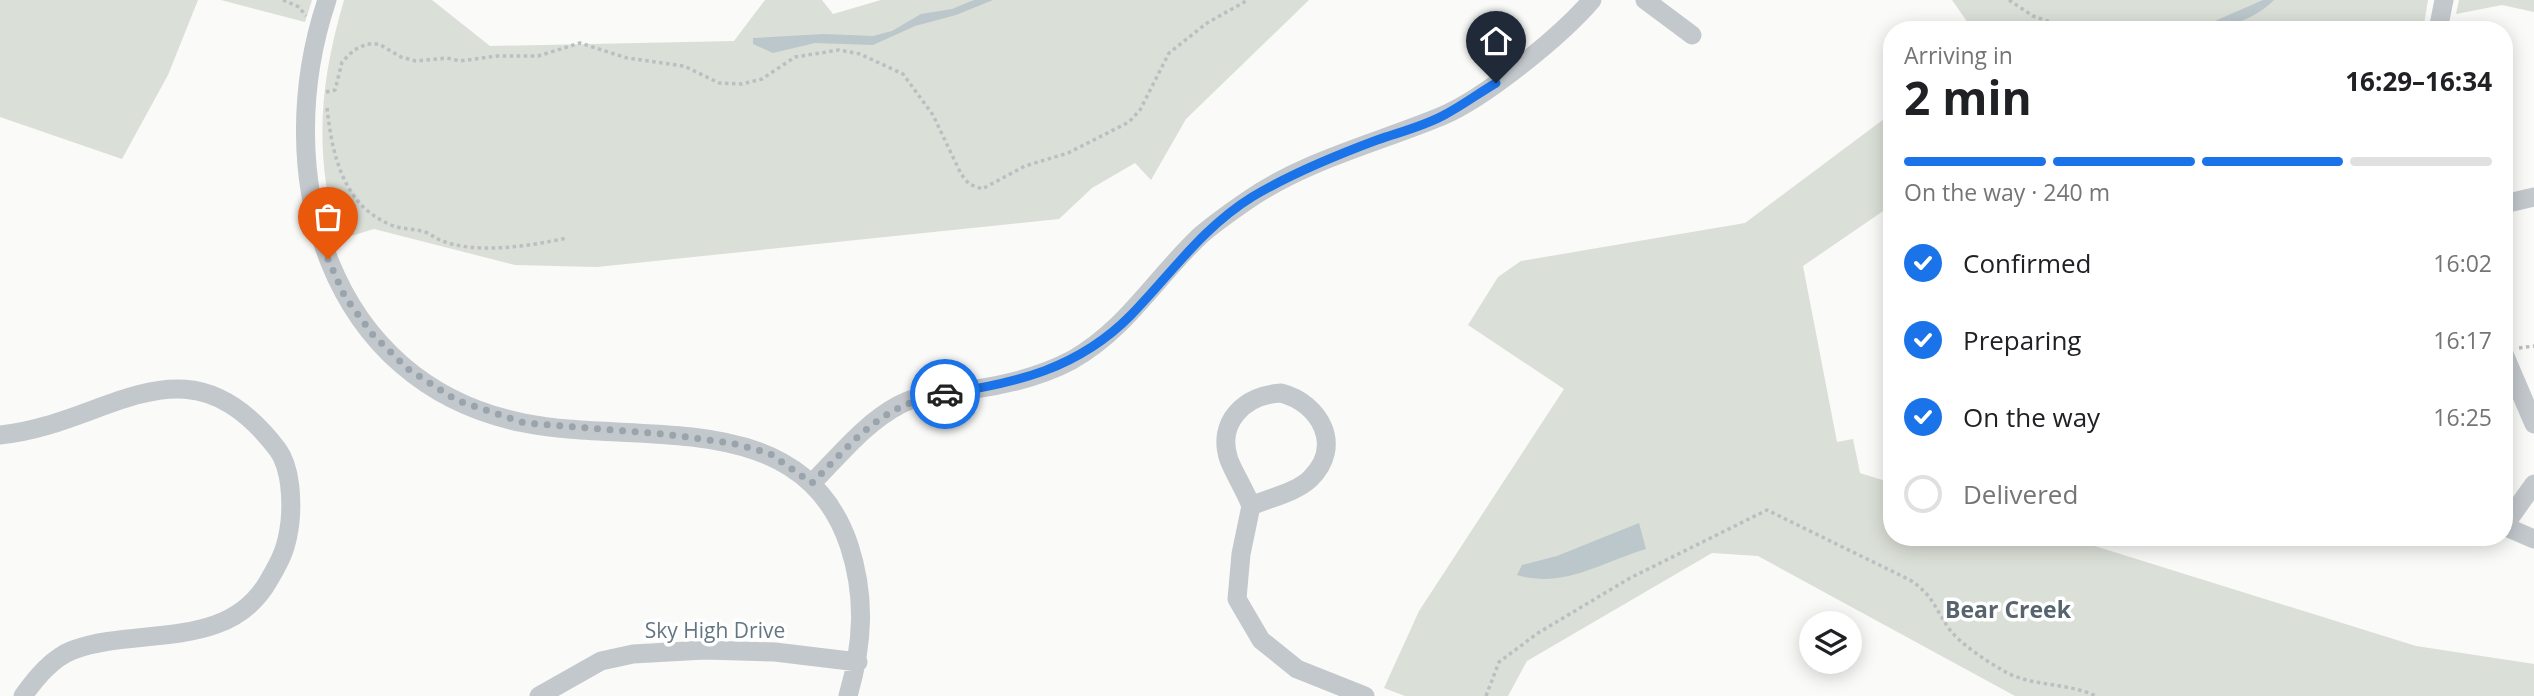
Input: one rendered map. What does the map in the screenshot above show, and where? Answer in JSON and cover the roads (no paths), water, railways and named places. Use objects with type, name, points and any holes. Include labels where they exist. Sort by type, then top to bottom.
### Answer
[{"type":"street","points":[[327,0],[308,71],[305,116],[307,179],[319,240],[345,297],[373,335],[408,369],[456,400],[479,408],[524,423],[664,434],[731,443],[769,453],[812,483],[843,527],[857,569],[863,620],[858,662],[848,696]]},
{"type":"street","points":[[812,483],[868,426],[900,404],[1028,379],[1071,360],[1102,340],[1130,316],[1201,236],[1249,199],[1292,174],[1338,154],[1445,115],[1539,51],[1592,0]]},
{"type":"street","points":[[1645,0],[1692,35]]},
{"type":"street","points":[[2440,21],[2444,0]]},
{"type":"street","points":[[2513,202],[2534,197]]},
{"type":"street","points":[[2513,375],[2534,424]]},
{"type":"street","points":[[0,435],[74,416],[135,393],[181,388],[217,398],[255,421],[281,454],[293,500],[287,549],[263,592],[236,617],[203,630],[101,643],[71,651],[40,673],[23,696]]},
{"type":"street","points":[[1251,506],[1308,480],[1324,456],[1326,439],[1321,422],[1312,408],[1297,397],[1272,393],[1248,401],[1235,413],[1228,429],[1226,446],[1230,463],[1240,477],[1251,506],[1241,554],[1237,599],[1261,640],[1297,669],[1365,696]]},
{"type":"street","points":[[2513,513],[2534,484]]},
{"type":"street","points":[[2513,530],[2534,539]]},
{"type":"street","name":"Sky High Drive","points":[[539,696],[601,661],[633,654],[729,650],[858,662]]},
{"type":"district","name":"Bear Creek","points":[[2008,610]]}]
